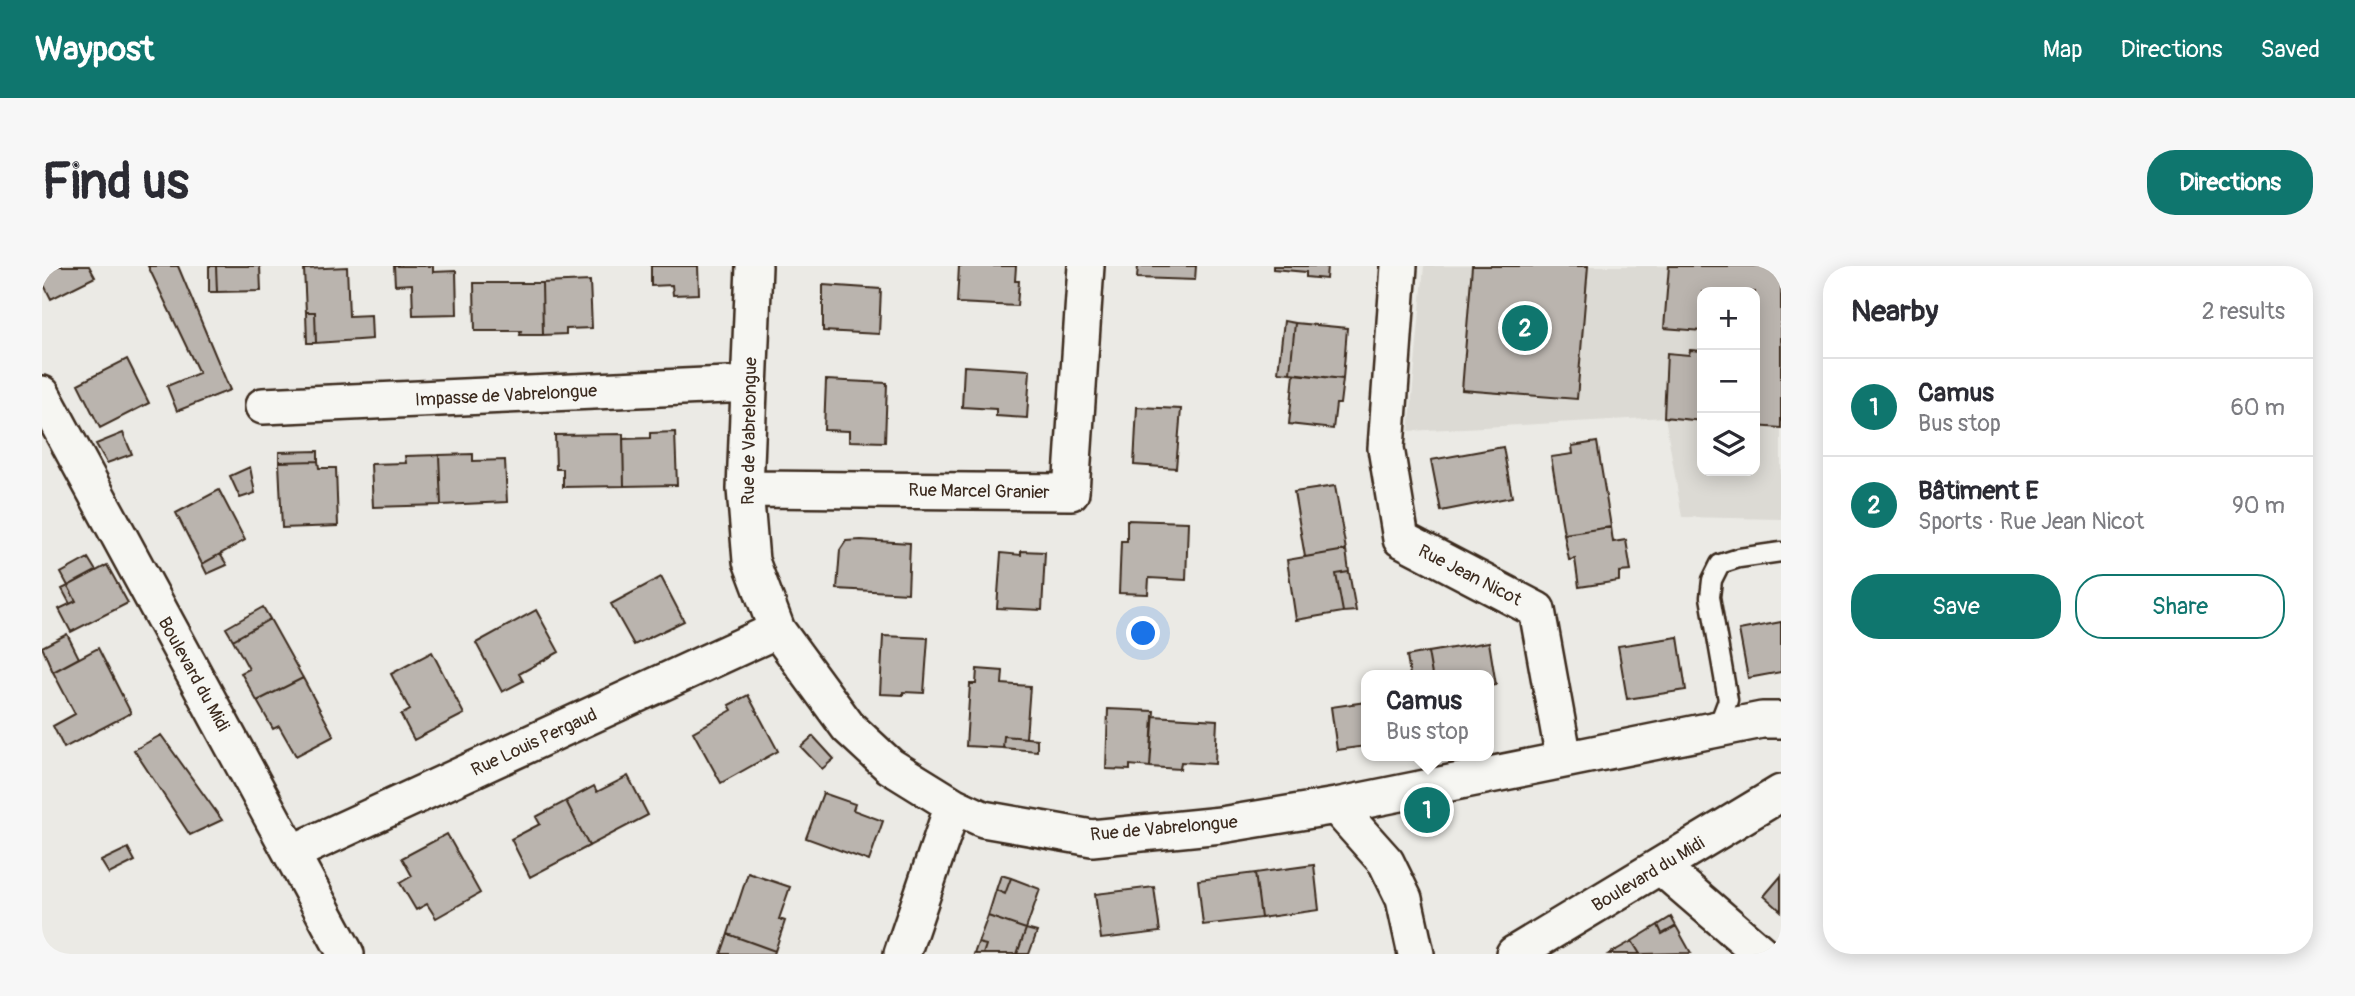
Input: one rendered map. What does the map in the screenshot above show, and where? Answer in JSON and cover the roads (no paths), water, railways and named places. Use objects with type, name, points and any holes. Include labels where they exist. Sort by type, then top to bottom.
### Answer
[{"type":"street","name":"Rue de Vabrelongue","points":[[754,266],[745,489],[751,561],[777,630],[848,727],[890,766],[953,805],[983,819],[1092,838],[1221,825],[1336,806],[1762,720],[1781,720]]},
{"type":"street","name":"Rue Marcel Granier","points":[[745,489],[1070,492],[1086,266]]},
{"type":"street","name":"Rue Jean Nicot","points":[[1399,266],[1386,447],[1401,540],[1537,610],[1564,760]]},
{"type":"street","name":"Impasse de Vabrelongue","points":[[263,406],[749,384]]},
{"type":"street","name":"Boulevard du Midi","points":[[42,394],[346,954]]},
{"type":"street","name":"Rue Louis Pergaud","points":[[292,853],[777,630]]},
{"type":"street","name":"Boulevard du Midi","points":[[1514,954],[1781,793]]},
{"type":"street","points":[[901,954],[953,805]]},
{"type":"street","points":[[1336,806],[1386,862],[1404,900],[1416,954]]},
{"type":"street","points":[[1661,867],[1762,954]]},
{"type":"lane","points":[[1717,729],[1728,700],[1710,597],[1712,580],[1720,564],[1781,552]]},
{"type":"place","name":"Bâtiment E","points":[[1525,328]]},
{"type":"place","name":"Camus","points":[[1427,810]]}]
